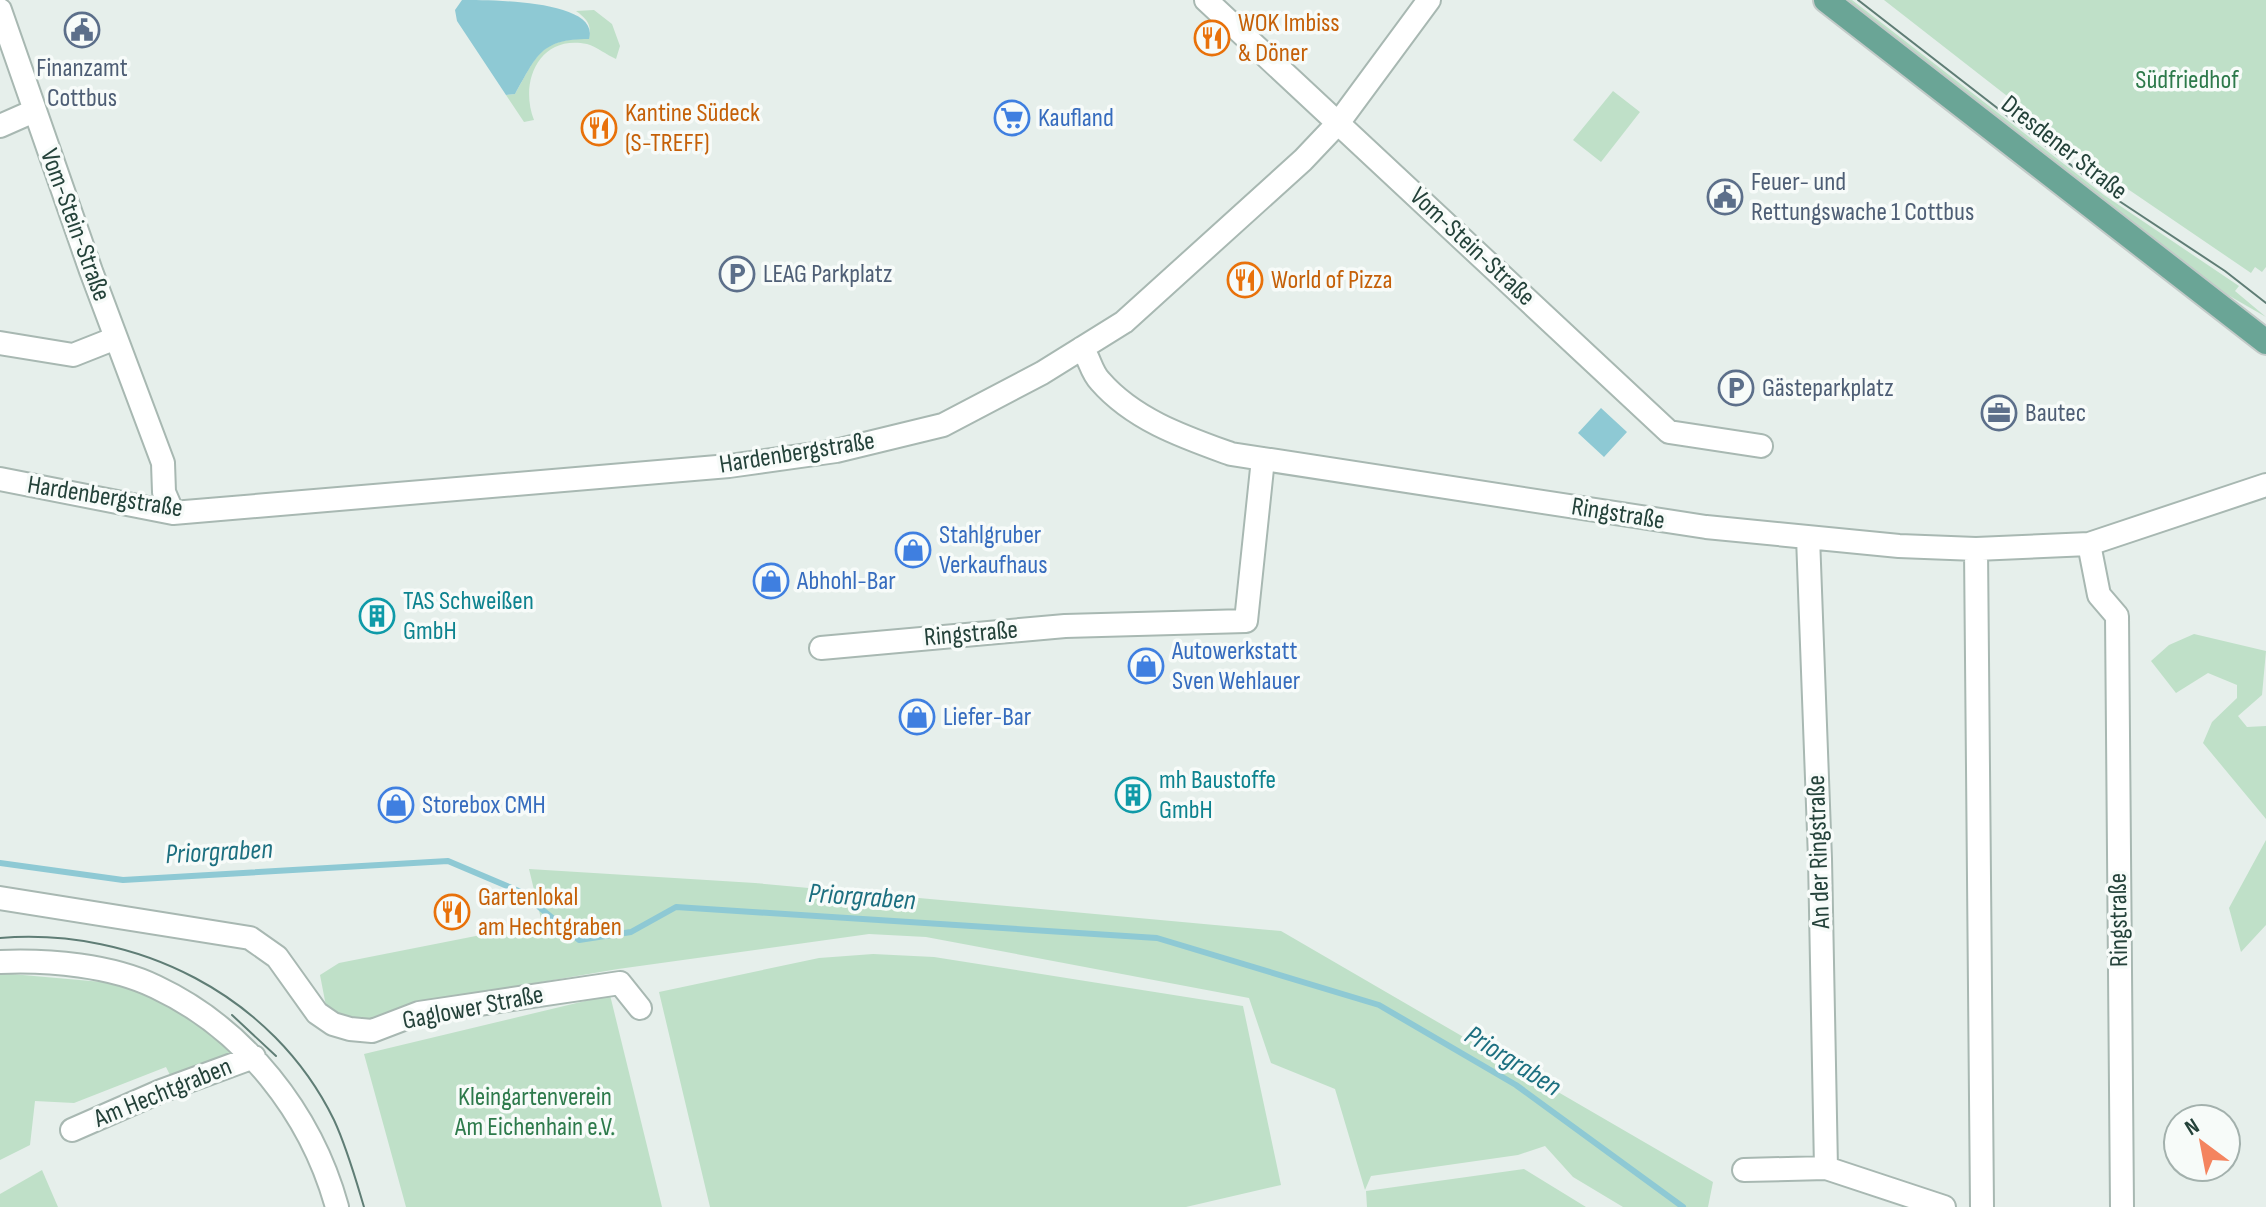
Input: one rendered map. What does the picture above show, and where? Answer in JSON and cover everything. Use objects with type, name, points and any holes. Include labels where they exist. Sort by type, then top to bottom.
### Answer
[{"type":"main road","name":"Dresdener Straße","points":[[1826,0],[2266,342]]},
{"type":"street","name":"Vom-Stein-Straße","points":[[1206,0],[1669,432],[1761,446]]},
{"type":"street","name":"Hardenbergstraße","points":[[0,479],[173,513],[729,466],[836,451],[943,425],[1075,353],[1124,322],[1303,160],[1339,122],[1429,0]]},
{"type":"street","name":"Vom-Stein-Straße","points":[[0,10],[163,463],[164,492],[173,513]]},
{"type":"street","name":"Vom-Stein-Straße","points":[[0,126],[34,111]]},
{"type":"street","points":[[0,343],[73,355],[116,338]]},
{"type":"street","name":"Ringstraße","points":[[1075,353],[1091,360],[1095,376],[1115,396],[1161,427],[1231,454],[1706,527],[1899,546],[1976,549],[2089,544],[2266,485]]},
{"type":"street","name":"Ringstraße","points":[[821,648],[1065,626],[1246,621],[1263,459]]},
{"type":"street","name":"An der Ringstraße","points":[[1808,537],[1820,859],[1826,1168]]},
{"type":"street","name":"Ringstraße","points":[[2089,544],[2099,595],[2117,616],[2122,1207]]},
{"type":"street","points":[[1976,549],[1982,1207]]},
{"type":"street","name":"Gaglower Straße","points":[[0,898],[250,938],[277,957],[317,1013],[333,1024],[350,1029],[372,1031],[419,1013],[620,983],[640,1008]]},
{"type":"street","points":[[0,962],[60,964],[104,971],[155,986],[207,1017],[254,1057],[317,1149],[337,1207]]},
{"type":"street","name":"Am Hechtgraben","points":[[72,1130],[161,1091],[254,1057]]},
{"type":"street","points":[[1744,1170],[1826,1168],[1944,1207]]},
{"type":"green space","points":[[1844,0],[1852,0],[2104,195],[2239,286],[2235,291],[2266,317],[2214,287]]},
{"type":"green space","name":"Südfriedhof","points":[[1884,0],[2266,0],[2266,267],[2262,272],[2255,267],[2251,273],[2116,181]]},
{"type":"green space","points":[[594,10],[612,24],[620,46],[616,59],[587,44],[556,46],[537,64],[529,91],[534,120],[524,122],[506,95],[515,94],[535,59],[550,46],[572,39],[589,38],[588,23],[576,11]]},
{"type":"green space","points":[[1613,91],[1640,112],[1601,162],[1573,140]]},
{"type":"green space","points":[[2194,634],[2266,651],[2262,695],[2238,716],[2247,727],[2266,726],[2266,819],[2203,743],[2212,722],[2237,698],[2237,685],[2208,673],[2176,693],[2151,661],[2169,645]]},
{"type":"green space","points":[[2266,840],[2266,925],[2241,952],[2229,908]]},
{"type":"green space","points":[[529,869],[755,883],[1281,931],[1713,1182],[1708,1207],[1623,1207],[1573,1177],[1545,1146],[1518,1155],[1371,1176],[1365,1190],[1335,1089],[1271,1063],[1249,998],[926,937],[869,934],[618,969],[418,1003],[370,1020],[336,1016],[326,1006],[320,975],[339,963],[542,923]]},
{"type":"green space","points":[[873,954],[934,957],[1243,1006],[1281,1185],[1186,1207],[710,1207],[659,992],[819,958]]},
{"type":"green space","points":[[0,973],[102,982],[150,992],[237,1050],[171,1077],[166,1067],[74,1103],[35,1101],[30,1145],[0,1160]]},
{"type":"green space","name":"Kleingartenverein Am Eichenhain e.V.","points":[[610,995],[662,1207],[406,1207],[364,1054]]},
{"type":"green space","points":[[1524,1169],[1586,1207],[1367,1207],[1366,1191]]},
{"type":"green space","points":[[42,1170],[58,1207],[0,1207],[0,1194]]},
{"type":"water","points":[[462,0],[518,2],[561,10],[578,16],[588,26],[589,39],[550,46],[535,60],[515,94],[506,95],[457,21],[455,10]]},
{"type":"water","points":[[1601,408],[1627,432],[1604,457],[1578,433]]},
{"type":"waterway","name":"Priorgraben","points":[[0,863],[123,880],[448,861],[521,892],[579,940],[631,932],[676,907],[1157,938],[1379,1005],[1516,1085],[1683,1207]]},
{"type":"tram line","points":[[1858,0],[2107,193],[2225,271],[2266,303]]},
{"type":"tram line","points":[[0,938],[51,938],[101,944],[149,958],[195,978],[237,1005],[275,1037],[308,1076],[339,1131],[364,1207]]},
{"type":"tram line","points":[[232,1015],[276,1056]]},
{"type":"place","name":"Finanzamt Cottbus","points":[[82,30]]},
{"type":"place","name":"WOK Imbiss & Döner","points":[[1212,38]]},
{"type":"place","name":"Kaufland","points":[[1012,118]]},
{"type":"place","name":"Kantine Südeck (S-TREFF)","points":[[599,128]]},
{"type":"place","name":"Feuer- und Rettungswache 1 Cottbus","points":[[1725,197]]},
{"type":"place","name":"LEAG Parkplatz","points":[[737,274]]},
{"type":"place","name":"World of Pizza","points":[[1245,280]]},
{"type":"place","name":"Gästeparkplatz","points":[[1736,388]]},
{"type":"place","name":"Bautec","points":[[1999,413]]},
{"type":"place","name":"Stahlgruber Verkaufhaus","points":[[913,550]]},
{"type":"place","name":"Abhohl-Bar","points":[[771,581]]},
{"type":"place","name":"TAS Schweißen GmbH","points":[[377,616]]},
{"type":"place","name":"Autowerkstatt Sven Wehlauer","points":[[1146,666]]},
{"type":"place","name":"Liefer-Bar","points":[[917,717]]},
{"type":"place","name":"mh Baustoffe GmbH","points":[[1133,795]]},
{"type":"place","name":"Storebox CMH","points":[[396,805]]},
{"type":"place","name":"Gartenlokal am Hechtgraben","points":[[452,912]]}]
